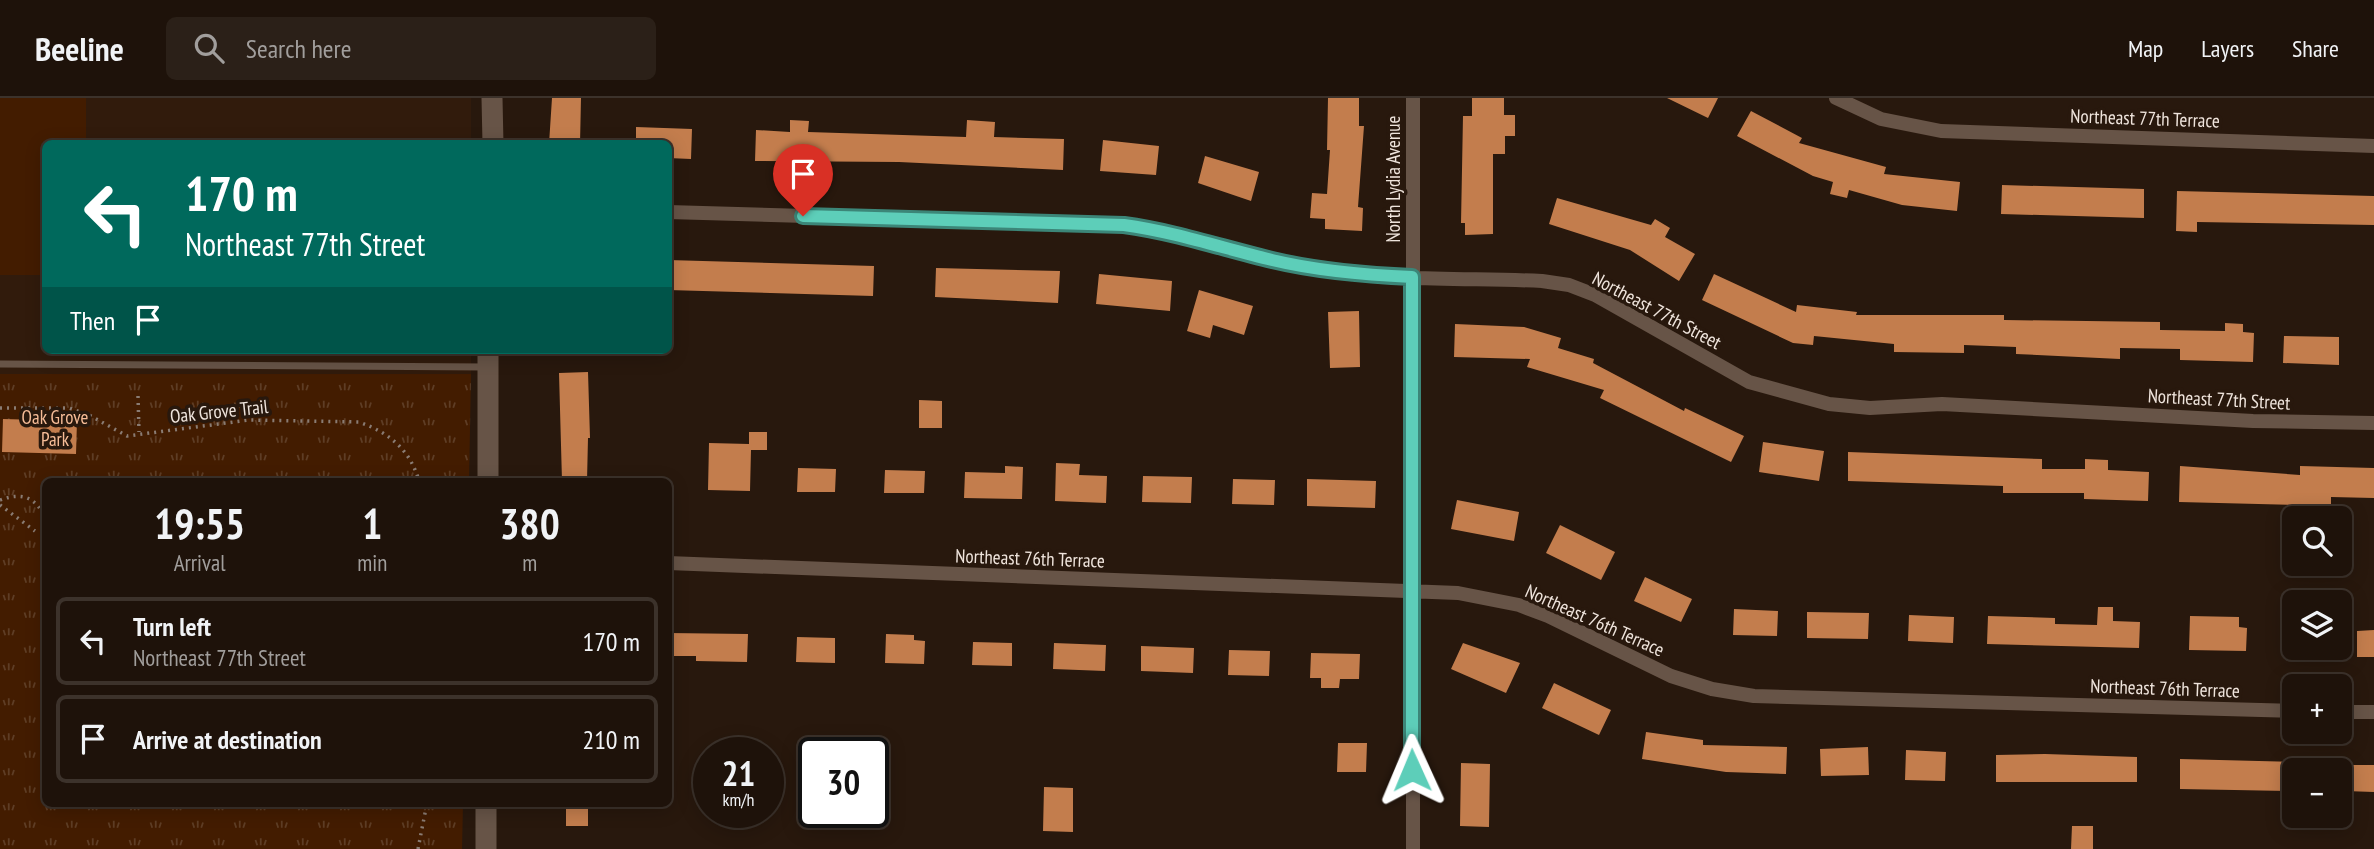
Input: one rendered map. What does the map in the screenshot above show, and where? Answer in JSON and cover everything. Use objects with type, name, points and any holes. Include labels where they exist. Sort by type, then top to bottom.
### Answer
[{"type":"street","points":[[492,98],[493,140]]},
{"type":"street","name":"North Lydia Avenue","points":[[1413,98],[1413,849]]},
{"type":"street","name":"Northeast 77th Terrace","points":[[1836,98],[1881,119],[1941,131],[2374,146]]},
{"type":"street","name":"Northeast 77th Street","points":[[672,212],[1124,225],[1172,232],[1272,260],[1334,271],[1412,277],[1542,281],[1569,285],[1595,295],[1749,382],[1829,404],[1870,408],[1942,404],[2253,421],[2374,423]]},
{"type":"street","points":[[488,359],[488,478]]},
{"type":"street","name":"Northeast 76th Terrace","points":[[672,563],[1458,593],[1519,605],[1548,616],[1671,676],[1712,689],[1754,696],[2282,711]]},
{"type":"street","points":[[2352,712],[2374,712]]},
{"type":"street","points":[[486,807],[486,849]]},
{"type":"lane","points":[[0,364],[488,359]]},
{"type":"path","points":[[138,396],[139,433]]},
{"type":"path","name":"Oak Grove Trail","points":[[0,408],[68,408],[89,415],[127,436],[248,420],[359,422],[373,427],[403,448],[411,457],[418,478]]},
{"type":"path","points":[[35,531],[0,502],[13,496],[29,497],[42,511]]},
{"type":"path","points":[[418,849],[426,807]]},
{"type":"shaded area","points":[[0,98],[471,98],[471,140],[42,140],[42,354],[471,354],[471,374],[0,374]]},
{"type":"green space","points":[[0,98],[86,98],[86,140],[42,140],[42,275],[0,275]]},
{"type":"green space","name":"Oak Grove Park","points":[[0,374],[471,374],[469,478],[42,478],[42,807],[463,807],[462,849],[0,849]]},
{"type":"building","points":[[552,98],[581,98],[580,140],[549,140]]},
{"type":"building","points":[[1328,98],[1359,98],[1359,126],[1364,126],[1358,207],[1363,208],[1362,231],[1325,229],[1325,219],[1310,218],[1312,193],[1327,194],[1330,150],[1327,150]]},
{"type":"building","points":[[1472,98],[1504,98],[1504,115],[1515,115],[1515,136],[1505,136],[1505,154],[1493,154],[1493,234],[1465,235],[1465,223],[1461,223],[1463,116],[1472,116]]},
{"type":"building","points":[[1667,98],[1718,98],[1708,118]]},
{"type":"building","points":[[1751,111],[1802,138],[1799,143],[1886,167],[1884,174],[1960,182],[1957,211],[1902,205],[1849,190],[1847,198],[1830,194],[1833,182],[1813,176],[1737,136]]},
{"type":"building","points":[[790,120],[809,121],[808,132],[966,137],[967,120],[995,122],[994,137],[1064,139],[1063,170],[899,162],[755,161],[756,130],[790,132]]},
{"type":"building","points":[[636,127],[692,129],[691,159],[672,158],[672,140],[636,140]]},
{"type":"building","points":[[1103,140],[1159,146],[1156,175],[1100,171]]},
{"type":"building","points":[[1205,156],[1259,172],[1251,201],[1198,183]]},
{"type":"building","points":[[2002,185],[2144,189],[2144,218],[2001,214]]},
{"type":"building","points":[[2177,191],[2374,196],[2374,225],[2197,222],[2197,232],[2176,231]]},
{"type":"building","points":[[1557,198],[1651,225],[1655,219],[1670,228],[1665,237],[1695,254],[1679,281],[1630,250],[1549,224]]},
{"type":"building","points":[[672,260],[874,266],[873,296],[672,290]]},
{"type":"building","points":[[936,268],[1060,271],[1058,303],[935,297]]},
{"type":"building","points":[[1099,274],[1172,281],[1170,311],[1096,304]]},
{"type":"building","points":[[1714,274],[1796,312],[1797,305],[1857,312],[1856,315],[2004,315],[2004,320],[2160,322],[2160,330],[2225,331],[2225,323],[2243,324],[2243,332],[2254,333],[2253,362],[2180,360],[2180,349],[2120,348],[2120,359],[2016,354],[2016,347],[1964,345],[1964,353],[1894,352],[1894,344],[1814,336],[1813,345],[1793,343],[1702,300]]},
{"type":"building","points":[[1199,290],[1253,306],[1244,335],[1213,325],[1210,338],[1187,331]]},
{"type":"building","points":[[1359,311],[1360,367],[1330,368],[1328,312]]},
{"type":"building","points":[[1455,324],[1524,327],[1561,338],[1558,348],[1594,359],[1593,363],[1684,411],[1685,408],[1744,436],[1731,462],[1600,398],[1604,390],[1527,367],[1530,359],[1454,357]]},
{"type":"building","points":[[2284,336],[2339,337],[2339,365],[2283,363]]},
{"type":"building","points":[[588,372],[590,438],[587,478],[562,478],[559,373]]},
{"type":"building","points":[[919,400],[942,401],[942,428],[919,428]]},
{"type":"building","points":[[3,419],[77,421],[76,454],[2,452]]},
{"type":"building","points":[[749,432],[767,432],[767,450],[751,450],[750,491],[708,490],[709,443],[749,444]]},
{"type":"building","points":[[1763,442],[1824,451],[1819,481],[1759,472]]},
{"type":"building","points":[[1848,452],[2042,459],[2042,469],[2085,469],[2085,459],[2108,460],[2108,470],[2149,472],[2148,501],[2084,499],[2084,493],[2003,493],[2003,486],[1848,481]]},
{"type":"building","points":[[1056,463],[1080,464],[1079,475],[1107,476],[1106,503],[1055,501]]},
{"type":"building","points":[[1005,466],[1023,467],[1022,499],[964,498],[965,472],[1005,473]]},
{"type":"building","points":[[2180,466],[2300,475],[2300,466],[2374,468],[2374,498],[2331,497],[2331,506],[2179,502]]},
{"type":"building","points":[[798,468],[836,469],[835,492],[797,492]]},
{"type":"building","points":[[885,470],[925,471],[924,493],[884,493]]},
{"type":"building","points":[[1143,476],[1192,477],[1191,503],[1142,502]]},
{"type":"building","points":[[1233,479],[1275,480],[1274,505],[1232,504]]},
{"type":"building","points":[[1307,479],[1376,481],[1375,508],[1307,506]]},
{"type":"building","points":[[1457,500],[1519,512],[1514,541],[1451,529]]},
{"type":"building","points":[[1560,525],[1615,552],[1601,580],[1546,553]]},
{"type":"building","points":[[1645,577],[1692,599],[1681,622],[1634,601]]},
{"type":"building","points":[[2098,607],[2113,607],[2113,621],[2140,622],[2139,648],[1987,644],[1988,616],[2055,618],[2055,624],[2097,625]]},
{"type":"building","points":[[1734,609],[1778,611],[1777,636],[1733,635]]},
{"type":"building","points":[[1807,612],[1869,613],[1868,639],[1807,638]]},
{"type":"building","points":[[1909,615],[1954,617],[1953,643],[1908,641]]},
{"type":"building","points":[[2190,616],[2239,617],[2239,627],[2247,628],[2246,651],[2189,650]]},
{"type":"building","points":[[2374,630],[2374,657],[2357,657],[2357,631]]},
{"type":"building","points":[[672,633],[748,634],[747,662],[696,661],[696,656],[672,656]]},
{"type":"building","points":[[886,634],[914,635],[914,640],[925,641],[924,664],[885,663]]},
{"type":"building","points":[[797,637],[835,638],[835,663],[796,662]]},
{"type":"building","points":[[973,642],[1012,643],[1012,666],[972,665]]},
{"type":"building","points":[[1054,643],[1106,645],[1105,671],[1053,669]]},
{"type":"building","points":[[1463,643],[1520,663],[1506,693],[1451,669]]},
{"type":"building","points":[[1141,646],[1194,648],[1193,673],[1141,671]]},
{"type":"building","points":[[1229,650],[1270,651],[1269,676],[1228,675]]},
{"type":"building","points":[[1311,653],[1360,654],[1359,679],[1340,679],[1339,688],[1321,688],[1321,678],[1310,678]]},
{"type":"building","points":[[1554,683],[1611,710],[1599,735],[1542,708]]},
{"type":"building","points":[[1646,732],[1703,740],[1703,745],[1787,747],[1786,774],[1726,772],[1642,759]]},
{"type":"building","points":[[1338,743],[1367,743],[1366,772],[1337,772]]},
{"type":"building","points":[[1868,747],[1869,775],[1821,776],[1820,749]]},
{"type":"building","points":[[1906,750],[1946,752],[1945,781],[1905,780]]},
{"type":"building","points":[[1996,755],[2137,757],[2137,782],[1996,782]]},
{"type":"building","points":[[2180,759],[2282,762],[2282,791],[2180,789]]},
{"type":"building","points":[[1461,763],[1490,764],[1489,827],[1460,826]]},
{"type":"building","points":[[2352,765],[2374,765],[2374,792],[2352,791]]},
{"type":"building","points":[[1044,787],[1073,788],[1073,832],[1043,831]]},
{"type":"building","points":[[566,807],[588,807],[588,826],[566,826]]},
{"type":"building","points":[[2072,826],[2093,826],[2093,849],[2071,849]]},
{"type":"route","points":[[803,216],[1124,225],[1172,232],[1272,260],[1334,271],[1412,277],[1412,770]]}]
